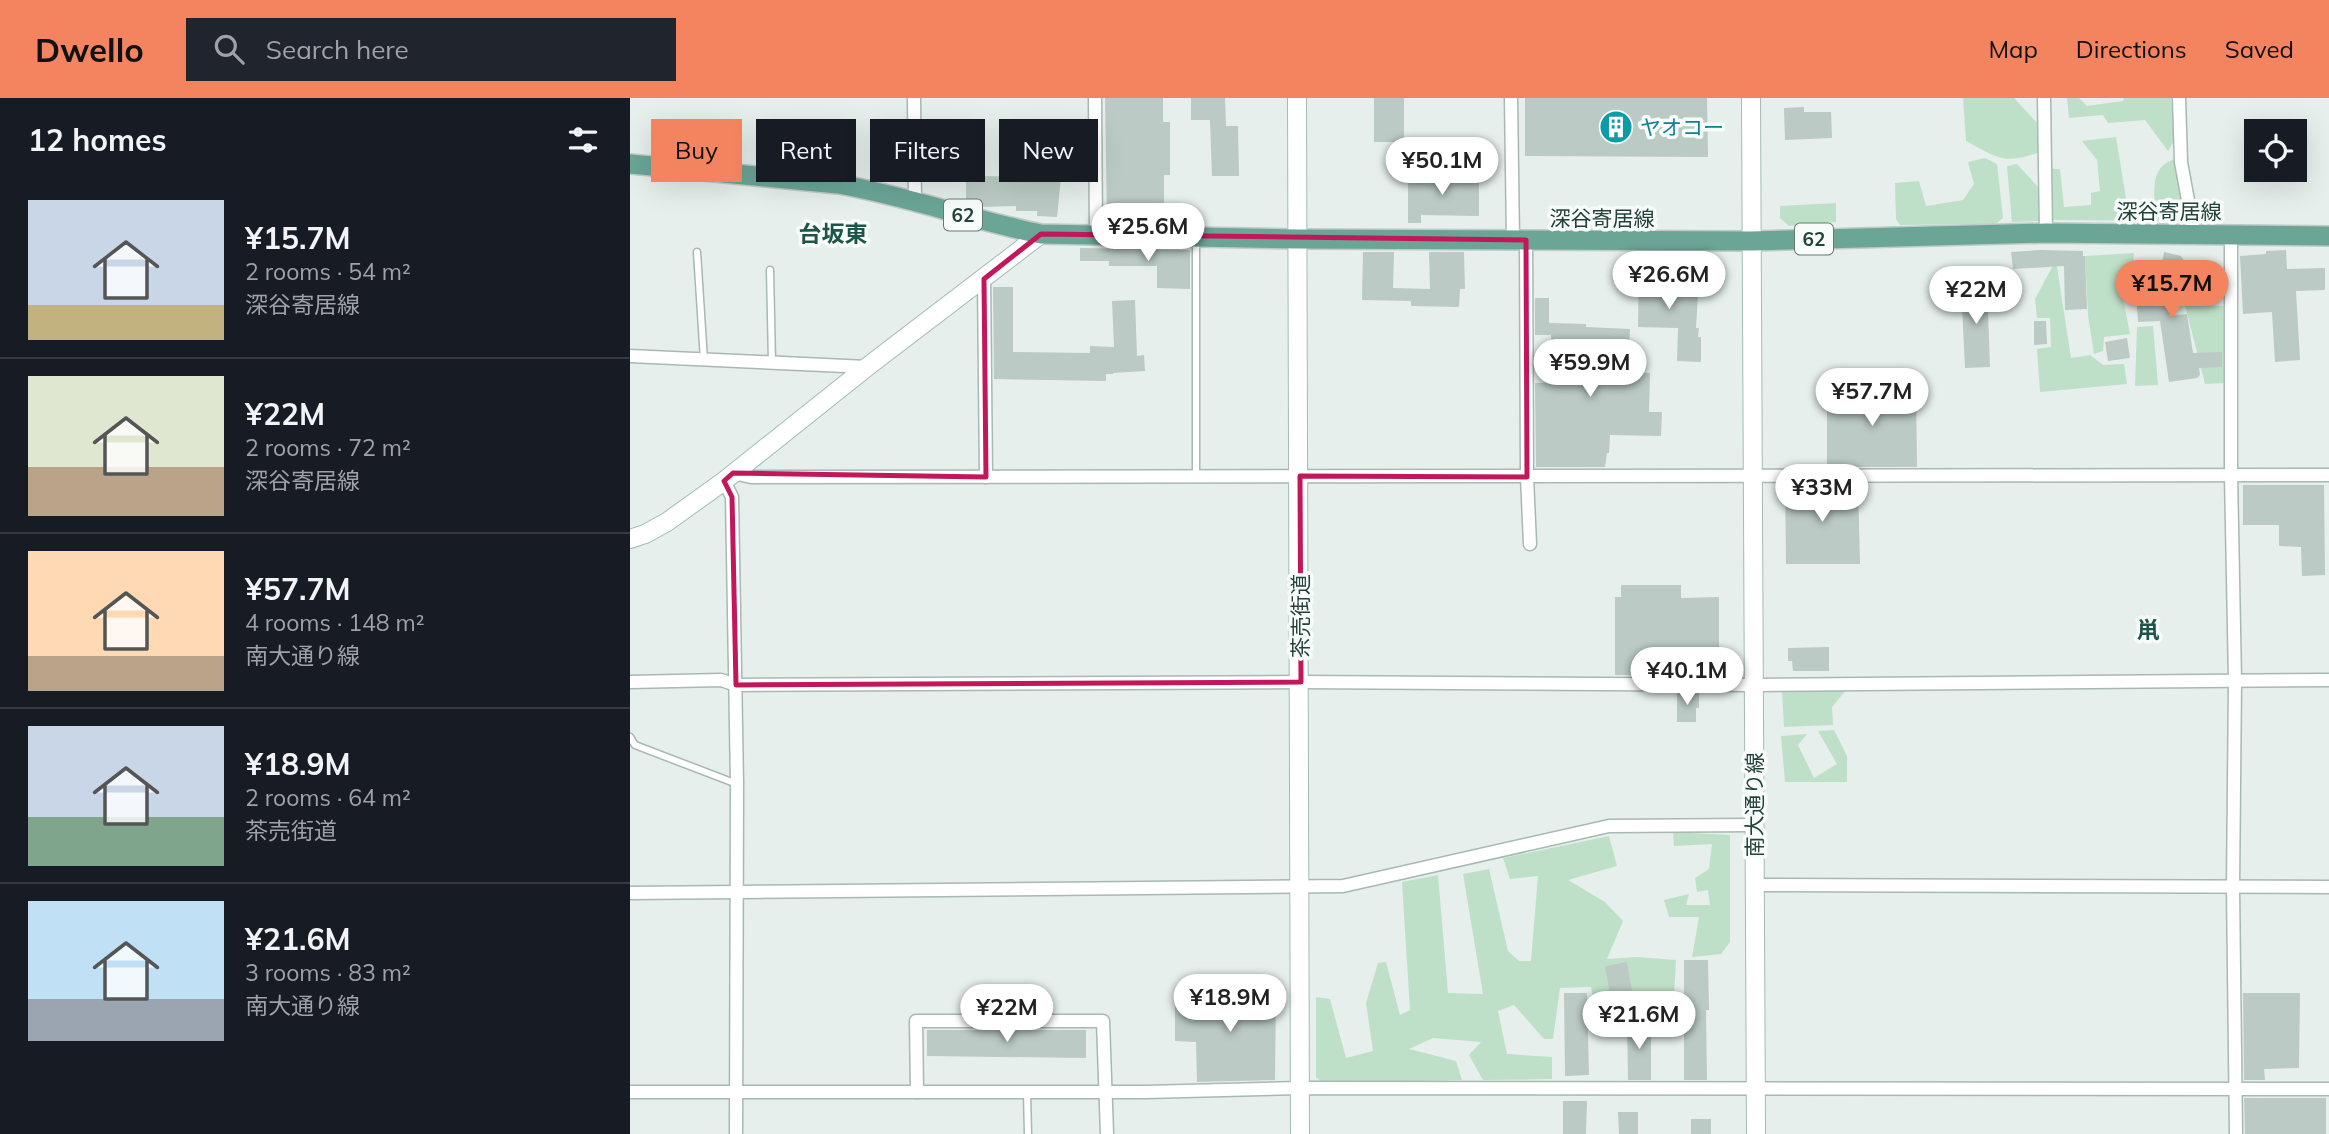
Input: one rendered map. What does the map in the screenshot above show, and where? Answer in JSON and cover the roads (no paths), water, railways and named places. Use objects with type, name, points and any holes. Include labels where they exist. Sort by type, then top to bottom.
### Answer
[{"type":"main road","name":"深谷寄居線","points":[[630,164],[838,184],[1041,234],[1298,239],[1751,241],[2046,233],[2329,236]]},
{"type":"street","points":[[914,98],[915,201]]},
{"type":"street","points":[[1095,98],[1096,235]]},
{"type":"street","name":"茶売街道","points":[[1297,98],[1300,1134]]},
{"type":"street","points":[[1511,98],[1530,544]]},
{"type":"street","name":"南大通り線","points":[[1751,98],[1756,1134]]},
{"type":"street","points":[[2044,98],[2046,233]]},
{"type":"street","points":[[2179,98],[2181,162],[2194,233]]},
{"type":"street","points":[[630,539],[667,522],[728,477],[1041,234]]},
{"type":"street","points":[[2231,234],[2236,1134]]},
{"type":"street","points":[[984,279],[986,477]]},
{"type":"street","points":[[630,356],[867,367]]},
{"type":"street","points":[[728,477],[2329,475]]},
{"type":"street","points":[[728,477],[732,496],[736,685],[736,1134]]},
{"type":"street","points":[[630,682],[721,680],[736,685],[1300,682],[1755,685],[2329,680]]},
{"type":"street","points":[[630,893],[1343,886],[1609,826],[1753,825]]},
{"type":"street","points":[[1754,884],[2329,887]]},
{"type":"street","points":[[917,1092],[916,1021],[1103,1021],[1107,1134]]},
{"type":"street","points":[[630,1092],[1106,1092],[1299,1088],[2329,1089]]},
{"type":"lane","points":[[1196,237],[1196,477]]},
{"type":"lane","points":[[697,252],[704,360]]},
{"type":"lane","points":[[771,270],[772,362]]},
{"type":"lane","points":[[630,737],[635,745],[737,784]]},
{"type":"lane","points":[[1027,1092],[1028,1134]]},
{"type":"place","name":"ヤオコー","points":[[1616,127]]},
{"type":"district","name":"台坂東","points":[[833,233]]},
{"type":"district","name":"鼡","points":[[2148,629]]}]
